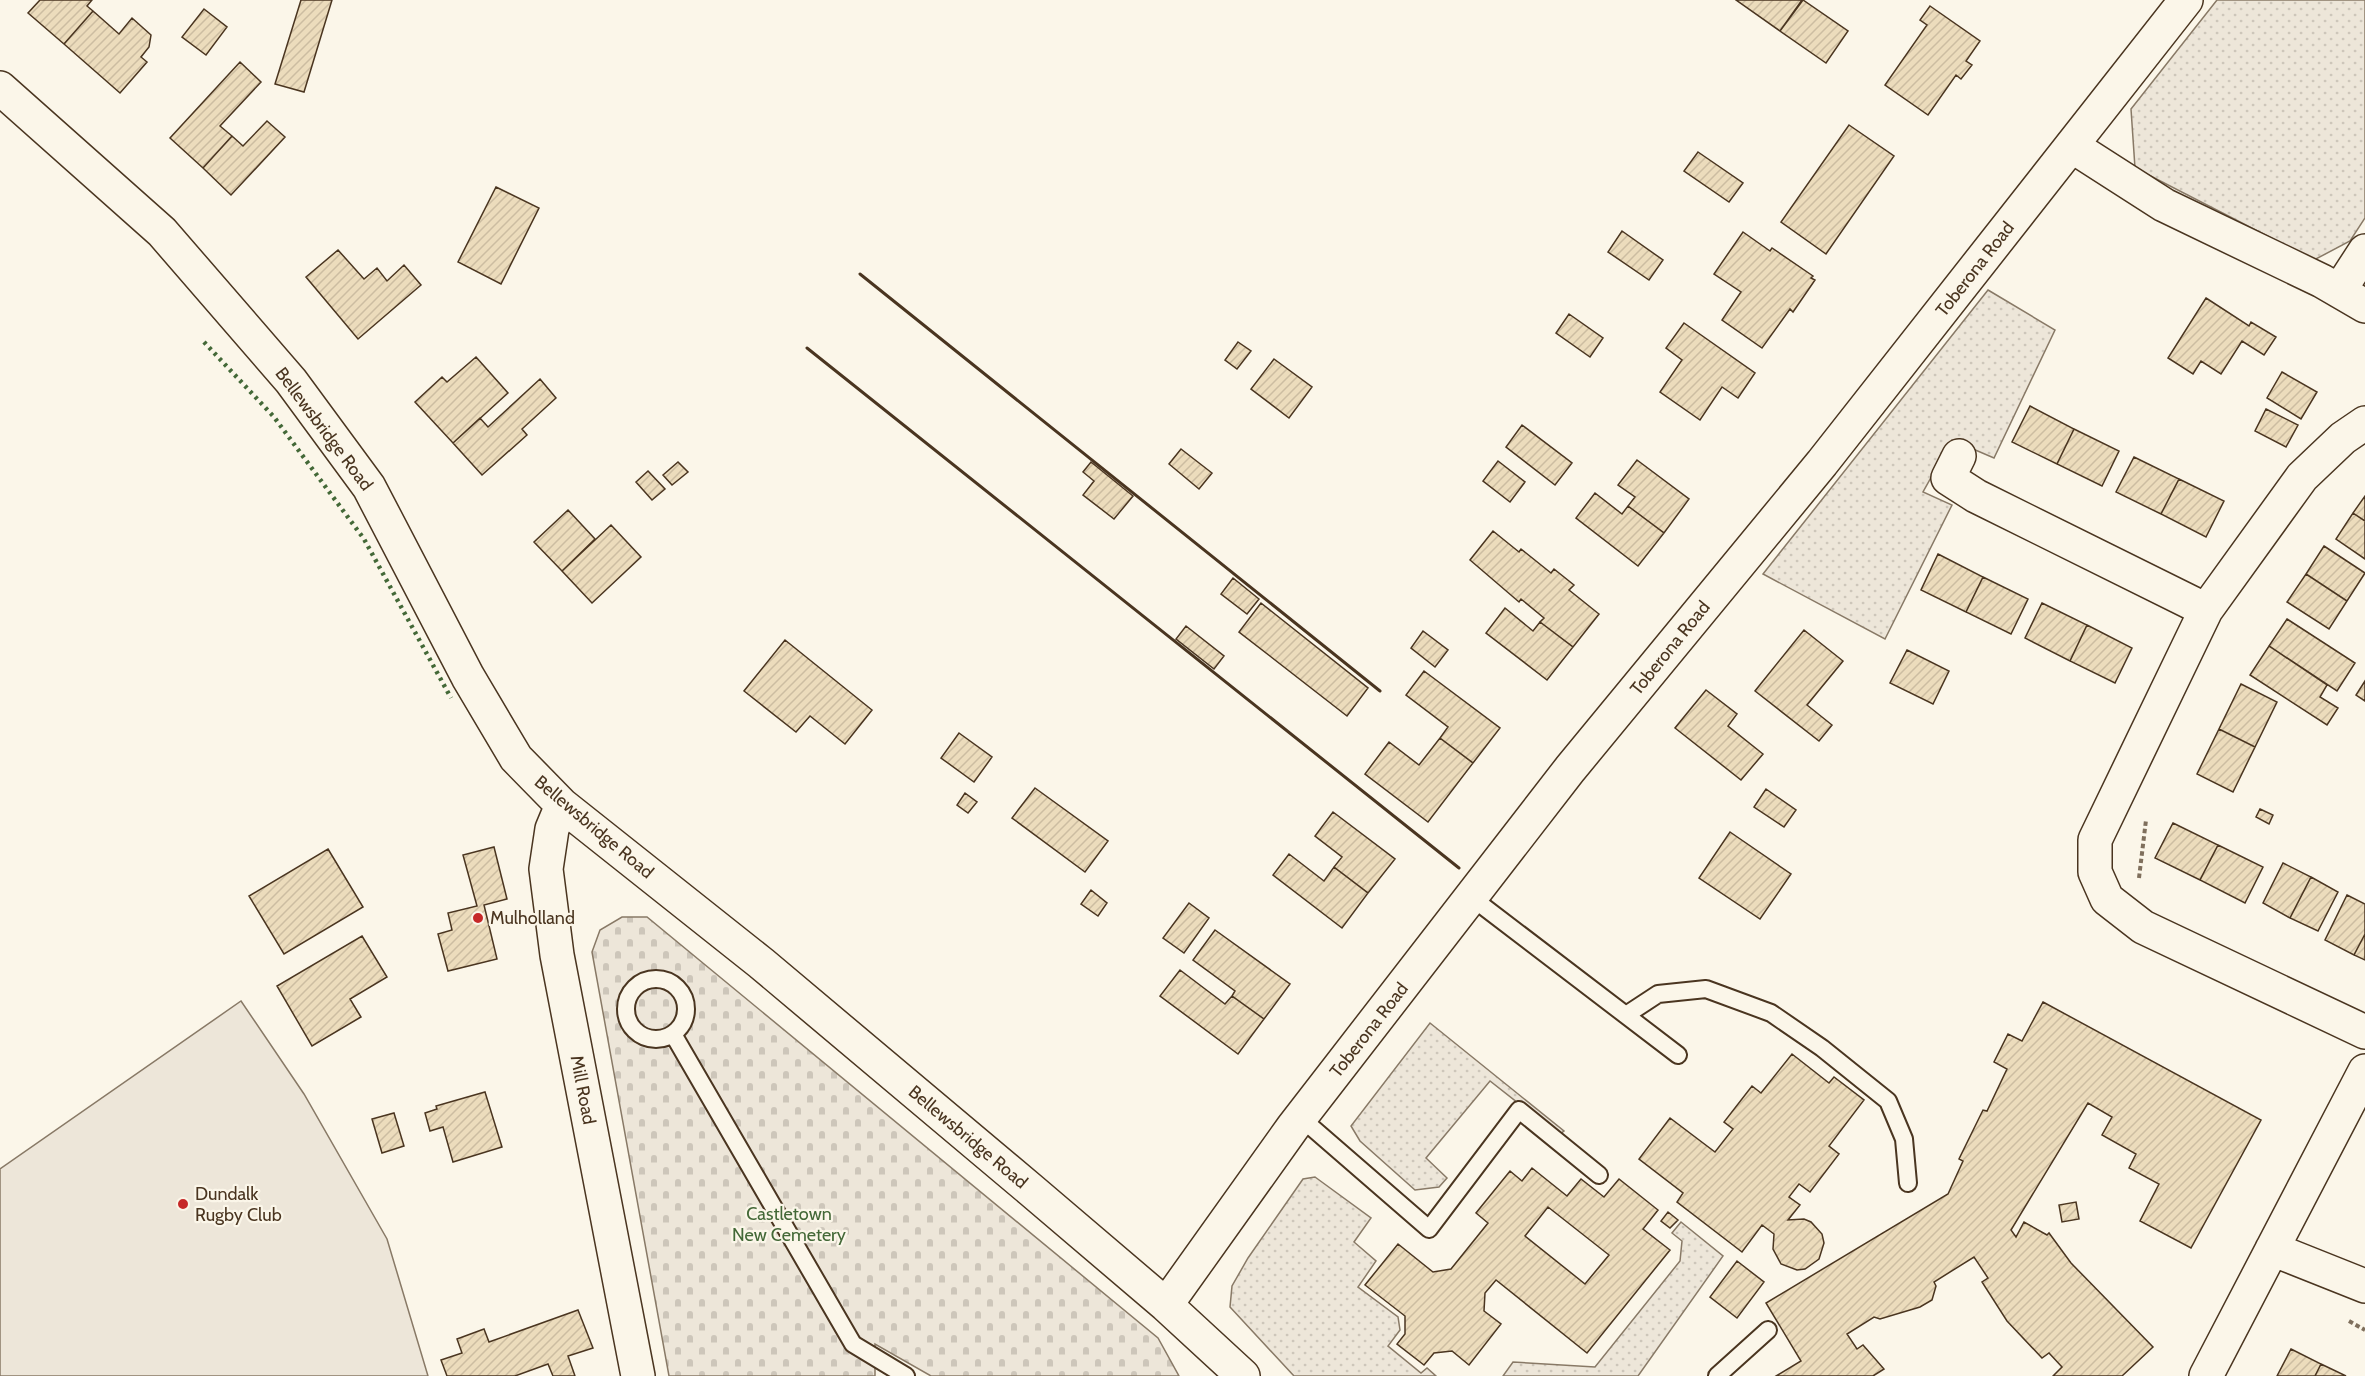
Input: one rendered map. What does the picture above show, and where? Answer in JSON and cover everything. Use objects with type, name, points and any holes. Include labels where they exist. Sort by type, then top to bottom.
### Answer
[{"type":"street","name":"Toberona Road","points":[[1166,1305],[1301,1118],[1570,770],[1822,463],[2186,0]]},
{"type":"street","name":"Bellewsbridge Road","points":[[0,88],[162,232],[291,381],[369,486],[468,677],[516,758],[562,805],[761,963],[1166,1305],[1243,1376]]},
{"type":"street","points":[[2072,146],[2164,205],[2352,298],[2365,251]]},
{"type":"street","points":[[2365,423],[2343,438],[2302,477],[2206,610],[2096,840],[2095,872],[2107,899],[2143,927],[2365,1032]]},
{"type":"street","points":[[1959,456],[1948,478],[1976,496],[2206,610]]},
{"type":"street","name":"Mill Road","points":[[562,805],[552,829],[546,869],[547,880],[557,955],[638,1376]]},
{"type":"street","points":[[2206,1376],[2365,1071]]},
{"type":"street","points":[[2272,1250],[2365,1286]]},
{"type":"lane","points":[[1472,897],[1678,1055]]},
{"type":"lane","points":[[1626,1015],[1658,994],[1706,989],[1771,1013],[1822,1048],[1888,1101],[1904,1139],[1908,1183]]},
{"type":"lane","points":[[673,1034],[853,1344],[906,1376]]},
{"type":"lane","points":[[1301,1118],[1429,1229],[1519,1110],[1599,1175]]},
{"type":"lane","points":[[1717,1376],[1768,1330]]},
{"type":"path","points":[[2143,927],[2139,878],[2147,813]]},
{"type":"path","points":[[2347,1320],[2365,1330]]},
{"type":"green space","points":[[2217,0],[2365,0],[2365,218],[2350,241],[2314,260],[2135,168],[2131,109]]},
{"type":"green space","points":[[1988,290],[2055,330],[1994,458],[1952,440],[1923,492],[1952,505],[1885,639],[1763,574]]},
{"type":"green space","name":"Castletown New Cemetery","points":[[622,917],[647,917],[1158,1338],[1179,1376],[931,1376],[875,1344],[875,1376],[669,1376],[592,952],[600,930]]},
{"type":"green space","name":"Dundalk Rugby Club","points":[[241,1001],[304,1094],[387,1239],[428,1376],[0,1376],[0,1169]]},
{"type":"green space","points":[[1430,1023],[1564,1131],[1559,1135],[1490,1081],[1426,1158],[1447,1178],[1439,1187],[1415,1190],[1360,1141],[1351,1126]]},
{"type":"green space","points":[[1315,1177],[1371,1218],[1354,1242],[1376,1261],[1358,1287],[1398,1317],[1400,1330],[1388,1346],[1421,1373],[1427,1368],[1436,1376],[1294,1376],[1230,1307],[1232,1286],[1248,1258],[1303,1179]]},
{"type":"green space","points":[[1681,1222],[1723,1256],[1638,1376],[1503,1376],[1513,1362],[1595,1367],[1680,1261],[1682,1241],[1672,1233]]},
{"type":"building","points":[[40,0],[92,0],[87,6],[93,11],[64,44],[28,13]]},
{"type":"building","points":[[301,0],[332,0],[304,92],[275,84]]},
{"type":"building","points":[[1736,0],[1802,0],[1780,31]]},
{"type":"building","points":[[1803,0],[1848,31],[1826,63],[1780,31]]},
{"type":"building","points":[[1930,6],[1980,41],[1966,61],[1972,65],[1961,79],[1956,75],[1928,115],[1885,85],[1927,25],[1920,20]]},
{"type":"building","points":[[204,9],[227,27],[206,55],[182,37]]},
{"type":"building","points":[[93,11],[119,34],[132,18],[151,35],[149,47],[141,57],[147,62],[120,93],[64,44]]},
{"type":"building","points":[[240,62],[261,82],[220,126],[232,136],[203,168],[170,138]]},
{"type":"building","points":[[267,121],[285,137],[231,195],[203,168],[232,136],[243,146]]},
{"type":"building","points":[[1849,125],[1894,156],[1826,254],[1781,222]]},
{"type":"building","points":[[1698,152],[1743,183],[1729,202],[1684,171]]},
{"type":"building","points":[[496,187],[539,208],[501,284],[458,262]]},
{"type":"building","points":[[1622,231],[1663,260],[1649,280],[1608,252]]},
{"type":"building","points":[[1743,232],[1770,251],[1772,248],[1813,276],[1811,278],[1815,280],[1793,312],[1790,309],[1762,348],[1722,320],[1741,292],[1714,274]]},
{"type":"building","points":[[338,250],[364,279],[377,268],[387,281],[404,265],[421,285],[358,339],[306,277]]},
{"type":"building","points":[[2206,298],[2249,326],[2251,322],[2276,337],[2264,355],[2242,341],[2221,374],[2201,361],[2193,374],[2168,358]]},
{"type":"building","points":[[1569,314],[1603,338],[1590,357],[1556,333]]},
{"type":"building","points":[[1684,323],[1755,373],[1738,398],[1722,387],[1700,420],[1660,392],[1682,360],[1666,348]]},
{"type":"building","points":[[1238,342],[1251,351],[1237,369],[1225,360]]},
{"type":"building","points":[[476,357],[508,393],[453,443],[415,402],[442,377],[447,382]]},
{"type":"building","points":[[1274,359],[1312,387],[1289,418],[1251,389]]},
{"type":"building","points":[[2282,372],[2317,392],[2301,419],[2267,398]]},
{"type":"building","points":[[540,379],[556,398],[522,429],[527,435],[482,475],[453,443],[480,418],[488,427]]},
{"type":"building","points":[[2030,406],[2074,429],[2057,464],[2012,442]]},
{"type":"building","points":[[2266,409],[2298,425],[2286,447],[2255,431]]},
{"type":"building","points":[[1522,425],[1572,463],[1555,485],[1506,447]]},
{"type":"building","points":[[2074,429],[2119,451],[2102,486],[2057,464]]},
{"type":"building","points":[[1181,449],[1212,473],[1199,489],[1169,464]]},
{"type":"building","points":[[2134,457],[2179,479],[2161,514],[2116,492]]},
{"type":"building","points":[[1637,460],[1689,499],[1664,533],[1628,506],[1635,497],[1618,485]]},
{"type":"building","points":[[1498,461],[1525,482],[1510,502],[1483,481]]},
{"type":"building","points":[[678,462],[688,472],[672,485],[663,475]]},
{"type":"building","points":[[1091,462],[1133,496],[1114,519],[1083,495],[1094,481],[1083,472]]},
{"type":"building","points":[[648,471],[665,489],[652,500],[636,482]]},
{"type":"building","points":[[2179,479],[2224,501],[2206,537],[2161,514]]},
{"type":"building","points":[[1595,493],[1622,514],[1628,506],[1664,533],[1638,566],[1576,518]]},
{"type":"building","points":[[2365,496],[2365,521],[2353,513]]},
{"type":"building","points":[[568,510],[595,539],[562,571],[534,542]]},
{"type":"building","points":[[2353,513],[2365,521],[2365,559],[2336,539]]},
{"type":"building","points":[[611,525],[641,557],[592,603],[562,571]]},
{"type":"building","points":[[1493,531],[1519,552],[1521,549],[1551,573],[1554,569],[1574,585],[1569,590],[1599,614],[1573,647],[1540,622],[1544,618],[1521,599],[1519,602],[1470,560]]},
{"type":"building","points":[[2324,546],[2365,573],[2347,601],[2306,574]]},
{"type":"building","points":[[1938,554],[1983,577],[1966,612],[1921,590]]},
{"type":"building","points":[[2306,574],[2347,601],[2329,629],[2287,602]]},
{"type":"building","points":[[1983,577],[2028,599],[2011,634],[1966,612]]},
{"type":"building","points":[[1233,578],[1259,599],[1247,614],[1221,594]]},
{"type":"building","points":[[1261,603],[1368,688],[1347,716],[1239,632]]},
{"type":"building","points":[[2042,603],[2087,625],[2070,661],[2025,638]]},
{"type":"building","points":[[1505,608],[1533,631],[1540,622],[1573,647],[1547,680],[1486,633]]},
{"type":"building","points":[[2287,619],[2355,663],[2337,691],[2269,646]]},
{"type":"building","points":[[2087,625],[2132,648],[2115,683],[2070,661]]},
{"type":"building","points":[[1186,626],[1224,656],[1214,669],[1176,639]]},
{"type":"building","points":[[1804,630],[1843,661],[1807,705],[1832,725],[1819,741],[1755,691]]},
{"type":"building","points":[[1423,631],[1448,650],[1435,667],[1411,648]]},
{"type":"building","points":[[785,640],[872,710],[845,744],[810,716],[796,732],[744,691]]},
{"type":"building","points":[[2269,646],[2327,685],[2320,697],[2338,708],[2327,725],[2250,675]]},
{"type":"building","points":[[1907,650],[1949,671],[1933,704],[1890,683]]},
{"type":"building","points":[[1424,671],[1500,728],[1473,763],[1440,738],[1448,727],[1406,695]]},
{"type":"building","points":[[2365,681],[2365,701],[2356,695]]},
{"type":"building","points":[[2241,684],[2277,702],[2255,747],[2219,729]]},
{"type":"building","points":[[1706,690],[1737,714],[1728,726],[1763,754],[1741,780],[1675,728]]},
{"type":"building","points":[[2219,729],[2255,747],[2233,792],[2197,774]]},
{"type":"building","points":[[959,733],[992,757],[974,782],[941,758]]},
{"type":"building","points":[[1440,738],[1473,763],[1428,822],[1365,774],[1389,742],[1419,765]]},
{"type":"building","points":[[1035,788],[1108,841],[1085,872],[1012,818]]},
{"type":"building","points":[[1766,789],[1796,810],[1784,827],[1754,807]]},
{"type":"building","points":[[965,793],[977,802],[968,813],[957,805]]},
{"type":"building","points":[[2260,809],[2273,815],[2269,824],[2256,817]]},
{"type":"building","points":[[1333,812],[1395,859],[1368,893],[1334,867],[1342,857],[1315,836]]},
{"type":"building","points":[[2173,823],[2218,845],[2200,880],[2155,858]]},
{"type":"building","points":[[1730,832],[1791,874],[1760,919],[1699,878]]},
{"type":"building","points":[[2218,845],[2263,867],[2245,903],[2200,880]]},
{"type":"building","points":[[494,847],[507,899],[484,905],[497,959],[448,971],[438,934],[452,930],[448,913],[477,906],[463,855]]},
{"type":"building","points":[[328,849],[363,907],[284,954],[249,896]]},
{"type":"building","points":[[1289,854],[1324,881],[1334,867],[1368,893],[1342,928],[1273,875]]},
{"type":"building","points":[[2283,863],[2311,877],[2290,918],[2263,903]]},
{"type":"building","points":[[2311,877],[2338,892],[2318,931],[2290,918]]},
{"type":"building","points":[[1091,890],[1107,903],[1098,916],[1081,904]]},
{"type":"building","points":[[2347,895],[2365,904],[2365,934],[2354,955],[2325,940]]},
{"type":"building","points":[[1189,903],[1209,918],[1184,953],[1163,938]]},
{"type":"building","points":[[1215,930],[1290,984],[1264,1019],[1232,996],[1235,991],[1193,960]]},
{"type":"building","points":[[2365,934],[2365,960],[2354,955]]},
{"type":"building","points":[[362,936],[387,977],[350,999],[361,1017],[312,1046],[277,986]]},
{"type":"building","points":[[1180,970],[1225,1004],[1232,996],[1264,1019],[1238,1054],[1160,996]]},
{"type":"building","points":[[2043,1002],[2261,1120],[2191,1248],[2140,1221],[2159,1184],[2129,1168],[2136,1154],[2102,1135],[2112,1117],[2088,1103],[2011,1230],[2016,1237],[2024,1222],[2047,1235],[2049,1233],[2071,1263],[2153,1347],[2122,1376],[2053,1376],[2062,1367],[2049,1353],[2042,1358],[2007,1321],[1982,1282],[1988,1278],[1974,1257],[1934,1282],[1936,1286],[1932,1300],[1920,1307],[1880,1319],[1874,1317],[1847,1334],[1857,1349],[1863,1345],[1884,1369],[1873,1376],[1776,1376],[1801,1361],[1766,1303],[1948,1194],[1963,1161],[1959,1159],[1983,1110],[1987,1111],[2007,1069],[1994,1062],[2008,1034],[2022,1041]]},
{"type":"building","points":[[1792,1054],[1829,1083],[1834,1077],[1864,1100],[1829,1146],[1839,1154],[1810,1192],[1799,1184],[1789,1197],[1800,1205],[1788,1220],[1804,1219],[1811,1222],[1822,1234],[1824,1243],[1819,1259],[1805,1269],[1797,1270],[1781,1264],[1773,1249],[1774,1234],[1762,1225],[1742,1252],[1677,1202],[1683,1193],[1639,1159],[1670,1118],[1715,1152],[1733,1129],[1724,1122],[1752,1086],[1761,1093]]},
{"type":"building","points":[[485,1092],[502,1147],[453,1162],[443,1127],[430,1131],[425,1113],[437,1109],[436,1106]]},
{"type":"building","points":[[394,1113],[404,1146],[382,1153],[372,1119]]},
{"type":"building","points":[[1532,1168],[1567,1196],[1581,1179],[1604,1197],[1619,1179],[1658,1210],[1643,1229],[1670,1250],[1587,1353],[1496,1280],[1485,1293],[1484,1311],[1501,1324],[1469,1365],[1452,1351],[1434,1353],[1424,1365],[1397,1344],[1405,1334],[1405,1316],[1365,1285],[1398,1244],[1433,1272],[1451,1269],[1488,1223],[1476,1213],[1510,1171],[1522,1181]],"holes":[[[1548,1207],[1609,1255],[1585,1284],[1525,1236]]]},
{"type":"building","points":[[2076,1202],[2079,1219],[2062,1222],[2059,1205]]},
{"type":"building","points":[[1668,1212],[1678,1220],[1670,1228],[1661,1221]]},
{"type":"building","points":[[1737,1261],[1764,1282],[1737,1318],[1710,1297]]},
{"type":"building","points":[[578,1310],[593,1348],[568,1356],[575,1376],[553,1376],[548,1364],[515,1376],[447,1376],[441,1360],[462,1353],[457,1339],[484,1329],[489,1342]]},
{"type":"building","points":[[2291,1349],[2321,1364],[2315,1376],[2277,1376]]},
{"type":"building","points":[[2321,1364],[2346,1376],[2315,1376]]},
{"type":"hedge","points":[[204,342],[274,417],[364,539],[451,698]]},
{"type":"wall","points":[[860,274],[1380,691]]},
{"type":"wall","points":[[807,348],[1459,868]]},
{"type":"place","name":"Mulholland","points":[[478,918]]},
{"type":"place","name":"Dundalk Rugby Club","points":[[183,1204]]}]
